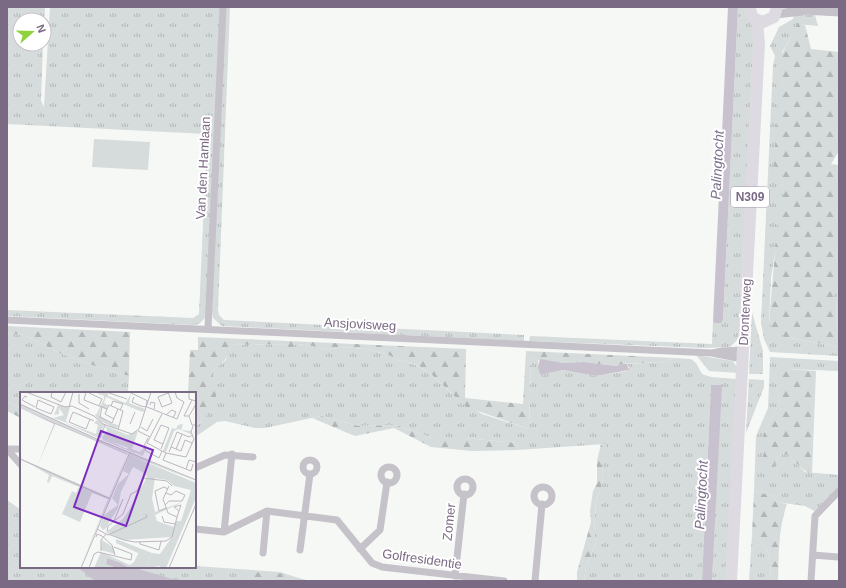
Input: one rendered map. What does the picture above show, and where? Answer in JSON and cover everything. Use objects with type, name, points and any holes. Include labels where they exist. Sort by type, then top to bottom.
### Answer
[{"type":"main road","points":[[749,7],[751,16],[762,22],[772,19],[776,10]]},
{"type":"main road","name":"Dronterweg","points":[[732,581],[742,355],[759,44],[762,22]]},
{"type":"street","name":"Van den Hamlaan","points":[[208,329],[223,7]]},
{"type":"street","points":[[791,7],[804,10]]},
{"type":"street","points":[[776,10],[839,12]]},
{"type":"street","name":"Ansjovisweg","points":[[7,320],[742,355]]},
{"type":"street","points":[[7,449],[20,449]]},
{"type":"street","points":[[7,449],[16,462],[20,464]]},
{"type":"street","points":[[224,532],[232,454]]},
{"type":"street","points":[[196,468],[225,455],[232,454],[254,457]]},
{"type":"street","points":[[300,550],[303,515],[310,474]]},
{"type":"street","points":[[360,549],[380,530],[387,482]]},
{"type":"street","points":[[811,581],[815,516],[839,491]]},
{"type":"street","name":"Zomer","points":[[455,576],[464,494]]},
{"type":"street","points":[[534,581],[542,504]]},
{"type":"street","points":[[196,529],[224,532],[267,511]]},
{"type":"street","points":[[263,553],[267,511]]},
{"type":"street","name":"Golfresidentie","points":[[267,511],[338,520],[372,563],[382,567],[504,581]]},
{"type":"street","points":[[813,555],[838,557]]},
{"type":"green space","points":[[7,7],[45,7],[45,12],[12,12],[12,52],[43,52],[41,101],[44,107],[47,52],[52,52],[52,12],[50,12],[50,7],[220,7],[206,317],[199,324],[193,325],[7,316],[7,310],[193,318],[199,314],[207,134],[7,124]]},
{"type":"green space","points":[[225,7],[230,7],[219,315],[224,320],[524,335],[524,341],[222,326],[213,318],[212,311]]},
{"type":"green space","points":[[738,7],[746,7],[754,30],[739,338],[730,347],[705,348],[529,341],[530,336],[712,344],[713,321],[721,323],[723,320]]},
{"type":"green space","points":[[794,14],[815,15],[818,26],[797,24],[782,52],[783,199],[771,278],[769,323],[785,337],[839,347],[839,356],[770,352],[764,339],[761,323],[773,66],[775,56],[770,46],[779,27],[793,19]]},
{"type":"green space","points":[[797,23],[805,25],[811,49],[839,52],[839,151],[831,164],[839,165],[839,294],[834,292],[834,297],[837,299],[836,330],[839,330],[839,347],[785,337],[773,329],[769,323],[779,203],[783,199],[782,173],[774,166],[780,61],[783,51]]},
{"type":"green space","points":[[94,139],[150,142],[148,170],[92,167]]},
{"type":"green space","points":[[834,291],[839,294],[839,330],[836,330],[837,299],[834,297]]},
{"type":"green space","points":[[752,312],[763,351],[763,374],[749,374]]},
{"type":"green space","points":[[7,326],[130,332],[129,376],[92,365],[60,353],[24,335],[7,333]]},
{"type":"green space","points":[[7,333],[24,335],[60,353],[92,365],[129,376],[128,392],[20,392],[20,408],[7,402]]},
{"type":"green space","points":[[198,337],[466,349],[465,398],[523,404],[526,351],[676,358],[661,362],[621,364],[616,366],[584,362],[564,363],[531,358],[529,429],[466,407],[429,372],[412,363],[397,360],[389,355],[367,349],[341,347],[327,350],[319,347],[297,344],[291,348],[284,344],[229,345],[227,356],[221,364],[214,369],[212,380],[217,385],[217,391],[212,408],[196,425],[196,392],[188,392],[190,350],[198,350]]},
{"type":"green space","points":[[297,344],[319,347],[327,350],[341,347],[367,349],[389,355],[397,360],[411,363],[429,372],[454,396],[482,414],[529,429],[531,358],[540,359],[538,361],[540,375],[563,370],[596,376],[627,371],[629,367],[627,364],[661,362],[676,358],[691,359],[696,363],[702,374],[711,377],[737,379],[727,581],[712,581],[721,385],[711,385],[702,581],[584,581],[586,566],[596,543],[594,532],[596,501],[603,477],[602,462],[605,444],[517,450],[518,443],[465,438],[432,438],[396,425],[358,426],[321,416],[265,428],[255,428],[225,421],[217,422],[196,436],[196,425],[201,422],[214,369],[226,360],[228,345]]},
{"type":"green space","points":[[696,355],[733,361],[738,369],[738,373],[709,371]]},
{"type":"green space","points":[[770,357],[839,361],[839,371],[788,369],[779,393],[778,406],[764,433],[764,466],[774,467],[778,457],[784,453],[805,472],[839,475],[839,489],[816,512],[805,506],[777,502],[773,496],[754,491],[756,436],[768,408]]},
{"type":"green space","points":[[788,369],[816,371],[812,474],[804,470],[784,453],[778,457],[774,467],[771,468],[764,466],[764,433],[778,406],[780,375]]},
{"type":"green space","points":[[749,379],[764,380],[764,387],[746,433]]},
{"type":"green space","points":[[7,402],[20,408],[20,418],[7,411]]},
{"type":"green space","points":[[321,416],[358,426],[396,425],[432,438],[465,438],[518,443],[517,450],[472,451],[431,447],[394,428],[355,436],[312,418]]},
{"type":"green space","points":[[601,444],[606,444],[606,447],[602,462],[603,477],[601,488],[596,501],[594,532],[596,543],[586,566],[584,581],[577,581],[577,572],[591,522],[590,511],[593,491],[597,483],[597,461]]},
{"type":"green space","points":[[754,491],[773,496],[777,502],[787,504],[780,532],[778,581],[770,581],[770,560],[767,549],[752,535]]},
{"type":"green space","points":[[7,500],[20,509],[20,568],[196,568],[196,566],[280,572],[308,581],[7,581]]},
{"type":"green space","points":[[752,535],[767,549],[770,560],[770,581],[749,581]]},
{"type":"green space","points":[[272,572],[311,581],[273,579],[250,580],[249,573]]},
{"type":"shaded area","points":[[728,7],[738,7],[723,320],[721,323],[715,323],[713,321]]},
{"type":"shaded area","points":[[540,359],[564,363],[584,362],[616,366],[627,364],[629,370],[596,376],[563,370],[540,375],[538,367]]},
{"type":"shaded area","points":[[711,385],[722,385],[712,581],[702,581]]},
{"type":"shaded area","points":[[74,568],[135,568],[172,579],[177,578],[180,581],[94,580],[80,569]]},
{"type":"water label","name":"Palingtocht","points":[[717,165]]},
{"type":"water label","name":"Palingtocht","points":[[701,495]]}]
